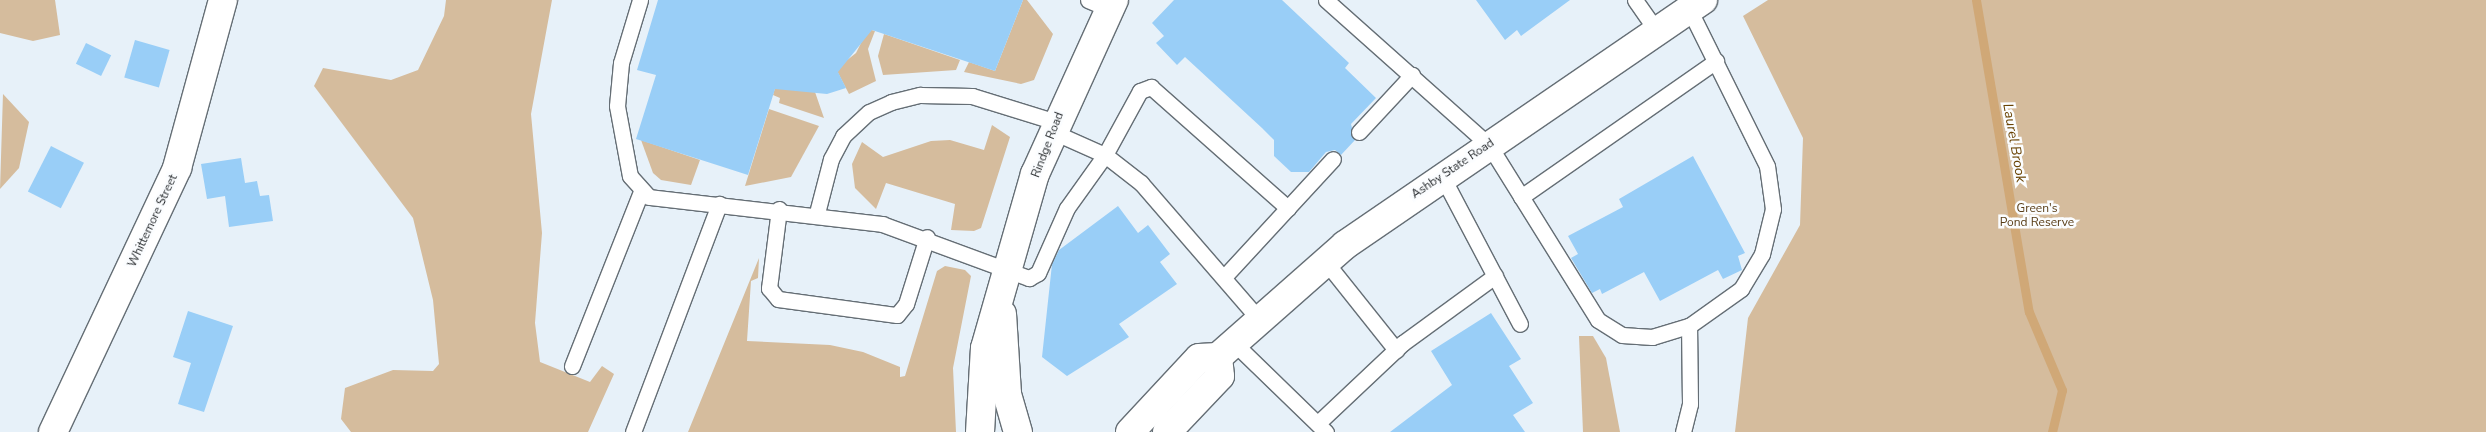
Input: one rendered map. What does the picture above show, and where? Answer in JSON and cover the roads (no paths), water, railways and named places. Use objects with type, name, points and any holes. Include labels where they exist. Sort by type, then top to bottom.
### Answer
[{"type":"street","name":"Whittemore Street","points":[[53,432],[177,168],[223,0]]},
{"type":"street","name":"Rindge Road","points":[[980,432],[981,368],[1002,298],[1007,270],[1054,127],[1104,3]]},
{"type":"street","name":"Ashby State Road","points":[[1130,432],[1200,358],[1226,350],[1325,262],[1442,176],[1696,5]]},
{"type":"street","name":"Rindge Road","points":[[1002,298],[1007,394],[1018,432]]},
{"type":"street","points":[[1167,432],[1220,376],[1226,350]]},
{"type":"lane","points":[[640,0],[621,63],[617,106],[630,176],[641,192],[662,200],[817,213],[927,237],[1029,278],[1038,273],[1067,208],[1105,155],[1140,91],[1152,87],[1288,208]]},
{"type":"lane","points":[[1326,0],[1489,145],[1598,320],[1622,335],[1652,337],[1689,326],[1741,289],[1752,273],[1773,209],[1767,166],[1716,61],[1696,5]]},
{"type":"lane","points":[[1634,0],[1657,31]]},
{"type":"lane","points":[[1521,197],[1716,61]]},
{"type":"lane","points":[[1359,132],[1412,75]]},
{"type":"lane","points":[[817,213],[831,159],[843,136],[869,112],[891,102],[920,95],[972,96],[1054,127],[1105,155],[1141,183],[1226,276],[1259,319]]},
{"type":"lane","points":[[1226,276],[1333,159]]},
{"type":"lane","points":[[1442,176],[1520,324]]},
{"type":"lane","points":[[572,366],[641,192]]},
{"type":"lane","points":[[633,432],[719,204]]},
{"type":"lane","points":[[779,209],[769,288],[778,299],[897,315],[906,304],[927,237]]},
{"type":"lane","points":[[1325,262],[1396,350]]},
{"type":"lane","points":[[1226,350],[1322,427],[1396,350],[1494,276]]},
{"type":"lane","points":[[1683,432],[1690,404],[1689,326]]},
{"type":"waterway","name":"Laurel Brook","points":[[1976,0],[2029,312],[2062,390],[2052,432]]},
{"type":"park label","name":"Green's Pond Reserve","points":[[2037,216]]}]
